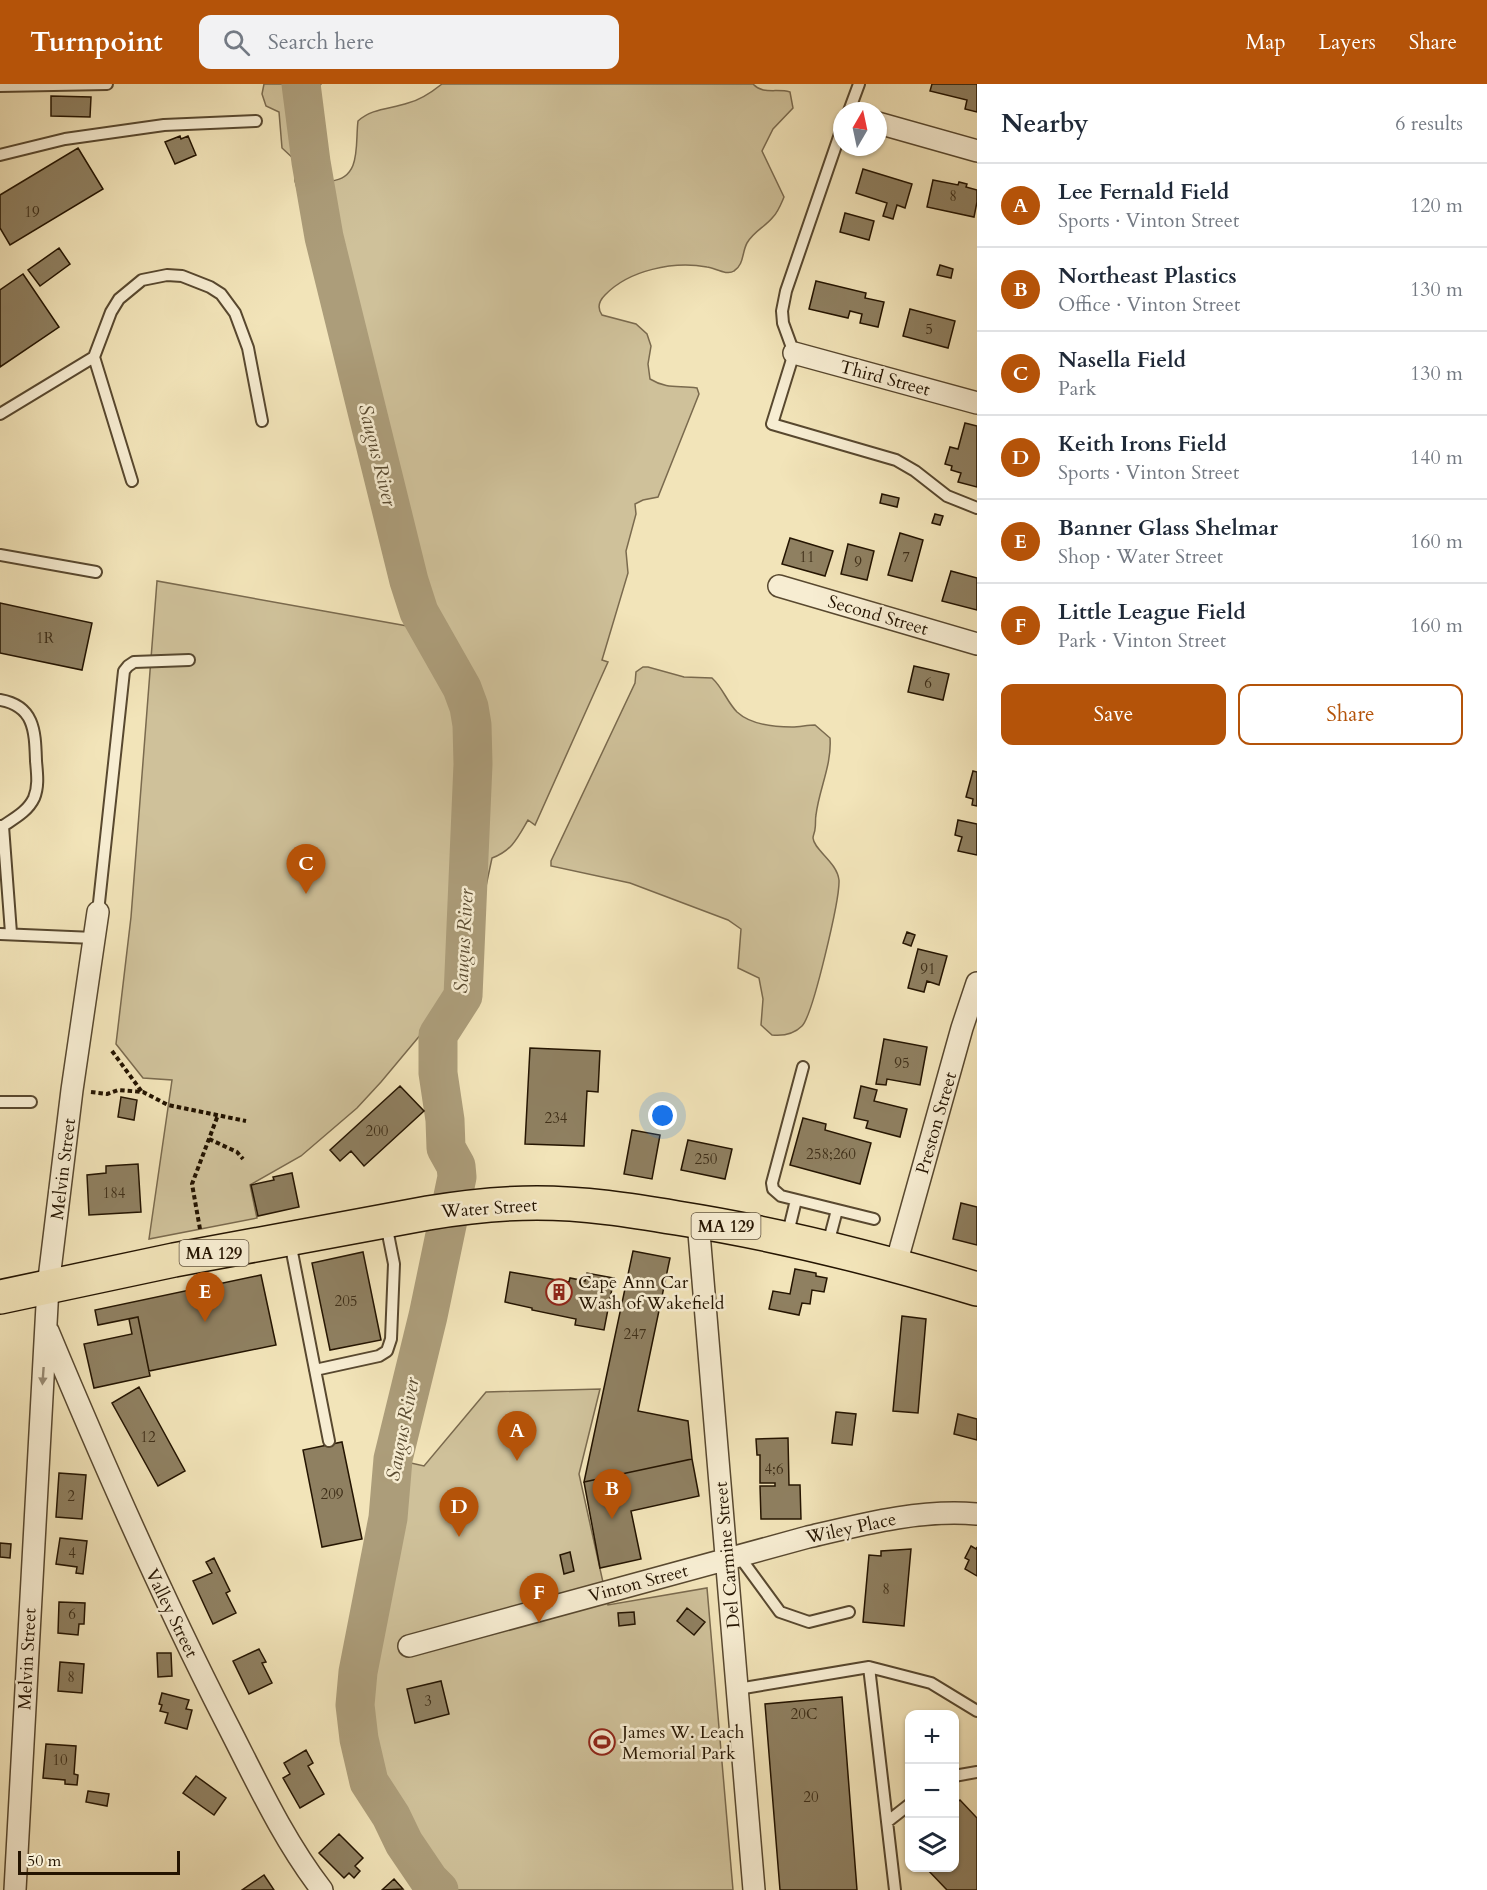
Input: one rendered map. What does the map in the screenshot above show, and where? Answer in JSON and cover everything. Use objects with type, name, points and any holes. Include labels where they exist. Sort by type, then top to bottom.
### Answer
[{"type":"main road","name":"Water Street","points":[[0,1297],[174,1260],[428,1213],[513,1204],[562,1204],[634,1211],[787,1237],[896,1264],[977,1289]]},
{"type":"street","points":[[887,126],[977,151]]},
{"type":"street","name":"Third Street","points":[[794,353],[977,404]]},
{"type":"street","name":"Second Street","points":[[778,586],[977,644]]},
{"type":"street","name":"Melvin Street","points":[[15,1890],[48,1287],[72,1089],[98,912]]},
{"type":"street","name":"Preston Street","points":[[896,1264],[977,983]]},
{"type":"street","name":"Del Carmine Street","points":[[698,1221],[733,1557],[738,1689],[754,1890]]},
{"type":"street","name":"Valley Street","points":[[46,1325],[145,1558],[212,1696],[282,1831],[321,1890]]},
{"type":"street","name":"Melvin Street","points":[[40,1428],[44,1413],[50,1406],[76,1397]]},
{"type":"street","name":"Wiley Place","points":[[733,1557],[889,1519],[948,1513],[977,1514]]},
{"type":"street","name":"Vinton Street","points":[[409,1646],[733,1557]]},
{"type":"lane","points":[[0,86],[107,84]]},
{"type":"lane","points":[[852,102],[859,84]]},
{"type":"lane","points":[[0,155],[65,139],[164,125],[256,121]]},
{"type":"lane","points":[[833,154],[786,291],[782,311],[783,323],[794,353],[772,424],[896,460],[947,496],[977,508]]},
{"type":"lane","points":[[132,481],[94,357],[111,312],[119,299],[142,280],[167,275],[182,276],[221,294],[235,314],[248,348],[261,420]]},
{"type":"lane","points":[[0,414],[94,357]]},
{"type":"lane","points":[[0,555],[96,572]]},
{"type":"lane","points":[[98,912],[124,671],[134,662],[189,660]]},
{"type":"lane","points":[[0,700],[19,707],[32,724],[35,737],[37,781],[34,797],[28,807],[2,826],[5,934],[94,938]]},
{"type":"lane","points":[[803,1067],[772,1185],[777,1195],[874,1219]]},
{"type":"lane","points":[[0,1102],[31,1102]]},
{"type":"lane","points":[[787,1237],[796,1200]]},
{"type":"lane","points":[[828,1247],[837,1210]]},
{"type":"lane","points":[[315,1370],[379,1356],[388,1348],[391,1339],[394,1264],[385,1221]]},
{"type":"lane","points":[[289,1239],[330,1441]]},
{"type":"lane","points":[[733,1557],[780,1612],[809,1622],[849,1612]]},
{"type":"lane","points":[[738,1689],[869,1667],[931,1683],[977,1710]]},
{"type":"lane","points":[[869,1667],[895,1890]]},
{"type":"lane","points":[[959,1775],[977,1772]]},
{"type":"lane","points":[[887,1822],[905,1807]]},
{"type":"path","points":[[112,1052],[142,1092]]},
{"type":"path","points":[[72,1089],[108,1094],[118,1090],[142,1092],[168,1105],[246,1121]]},
{"type":"path","points":[[201,1232],[192,1184],[218,1115]]},
{"type":"path","points":[[209,1139],[237,1152],[243,1160]]},
{"type":"shaded area","points":[[264,84],[321,84],[314,91],[311,107],[321,132],[326,178],[331,181],[341,179],[352,167],[355,158],[358,121],[375,111],[417,100],[442,84],[753,84],[761,89],[790,92],[793,108],[773,129],[762,151],[784,197],[775,215],[747,243],[737,268],[728,273],[694,265],[652,269],[626,279],[615,286],[600,302],[602,315],[636,324],[647,334],[651,346],[648,364],[650,379],[668,386],[697,388],[699,394],[658,497],[635,504],[636,514],[626,551],[628,573],[602,660],[608,662],[535,825],[528,820],[510,847],[492,858],[485,891],[478,898],[469,965],[427,1027],[357,1108],[301,1156],[250,1185],[257,1218],[149,1239],[172,1080],[143,1078],[116,1044],[131,917],[157,581],[413,627],[407,610],[381,486],[295,181],[296,161],[282,148],[279,112],[266,106],[262,94]]},
{"type":"shaded area","points":[[643,667],[684,677],[712,678],[737,712],[749,720],[778,726],[815,725],[830,738],[829,758],[813,838],[814,843],[837,874],[838,891],[813,1001],[802,1026],[792,1033],[772,1035],[761,1025],[763,999],[759,978],[738,968],[741,929],[728,920],[630,883],[551,866],[551,861],[635,683],[636,672]]},
{"type":"shaded area","points":[[600,1389],[579,1474],[608,1605],[707,1588],[733,1890],[439,1890],[429,1880],[404,1843],[391,1816],[369,1782],[356,1722],[358,1672],[388,1518],[393,1459],[424,1466],[486,1392]]},
{"type":"building","points":[[932,84],[977,84],[977,112],[965,109],[967,100],[930,91]]},
{"type":"building","points":[[51,96],[91,97],[90,117],[51,116]]},
{"type":"building","points":[[180,136],[181,139],[188,136],[196,155],[175,164],[165,142]]},
{"type":"building","points":[[78,148],[103,189],[10,245],[0,228],[0,195]]},
{"type":"building","points":[[863,169],[912,184],[905,208],[897,205],[893,219],[883,216],[887,203],[856,193]]},
{"type":"building","points":[[933,180],[958,185],[959,182],[977,190],[974,217],[927,207]]},
{"type":"building","points":[[845,213],[874,221],[869,240],[840,232]]},
{"type":"building","points":[[59,248],[70,264],[40,286],[28,270]]},
{"type":"building","points":[[940,265],[953,269],[951,278],[937,275]]},
{"type":"building","points":[[23,274],[59,327],[0,367],[0,290]]},
{"type":"building","points":[[816,281],[866,293],[865,298],[884,302],[878,327],[860,323],[862,314],[850,311],[848,318],[809,309]]},
{"type":"building","points":[[910,309],[955,321],[948,348],[903,336]]},
{"type":"building","points":[[965,423],[977,426],[977,487],[958,482],[961,473],[951,470],[952,466],[945,464],[950,447],[958,449]]},
{"type":"building","points":[[882,494],[899,498],[897,507],[880,503]]},
{"type":"building","points":[[935,514],[943,516],[940,525],[932,523]]},
{"type":"building","points":[[900,533],[923,540],[912,581],[888,575]]},
{"type":"building","points":[[790,538],[833,551],[825,576],[782,564]]},
{"type":"building","points":[[848,544],[874,551],[867,580],[841,574]]},
{"type":"building","points":[[951,571],[977,578],[977,610],[942,601]]},
{"type":"building","points":[[0,603],[92,623],[82,670],[0,653]]},
{"type":"building","points":[[914,666],[949,674],[943,700],[908,692]]},
{"type":"building","points":[[973,771],[977,772],[977,806],[972,805],[973,799],[966,797]]},
{"type":"building","points":[[958,820],[977,824],[977,855],[958,851],[962,837],[955,835]]},
{"type":"building","points":[[907,932],[915,935],[911,946],[903,943]]},
{"type":"building","points":[[918,949],[947,956],[939,985],[927,981],[924,992],[908,988]]},
{"type":"building","points":[[884,1039],[927,1047],[920,1085],[887,1079],[886,1085],[876,1084]]},
{"type":"building","points":[[530,1048],[600,1051],[598,1092],[587,1091],[584,1146],[525,1144]]},
{"type":"building","points":[[400,1086],[424,1111],[364,1166],[351,1151],[340,1161],[330,1150]]},
{"type":"building","points":[[861,1086],[877,1090],[874,1101],[907,1109],[900,1137],[866,1128],[868,1121],[854,1118]]},
{"type":"building","points":[[121,1097],[137,1100],[134,1120],[118,1117]]},
{"type":"building","points":[[803,1118],[826,1124],[825,1130],[871,1143],[860,1184],[790,1165]]},
{"type":"building","points":[[632,1130],[660,1135],[652,1179],[624,1174]]},
{"type":"building","points":[[688,1140],[732,1149],[725,1179],[681,1170]]},
{"type":"building","points":[[138,1164],[141,1212],[89,1215],[87,1175],[106,1173],[106,1166]]},
{"type":"building","points":[[292,1173],[299,1207],[258,1216],[251,1185]]},
{"type":"building","points":[[961,1203],[977,1207],[977,1245],[953,1239]]},
{"type":"building","points":[[633,1251],[670,1258],[638,1411],[688,1421],[692,1459],[584,1482]]},
{"type":"building","points":[[363,1252],[381,1340],[330,1350],[312,1263]]},
{"type":"building","points":[[795,1269],[816,1273],[816,1276],[827,1278],[824,1292],[812,1290],[810,1304],[802,1303],[799,1315],[769,1309],[773,1291],[790,1294]]},
{"type":"building","name":"Cape Ann Car Wash of Wakefield","points":[[510,1272],[569,1282],[570,1278],[585,1281],[587,1273],[614,1278],[604,1330],[575,1325],[576,1319],[505,1302]]},
{"type":"building","points":[[261,1275],[276,1345],[149,1371],[138,1317],[98,1325],[95,1310]]},
{"type":"building","points":[[902,1316],[926,1319],[918,1413],[893,1411]]},
{"type":"building","points":[[138,1317],[150,1376],[94,1388],[84,1344],[132,1334],[129,1319]]},
{"type":"building","points":[[139,1387],[185,1471],[158,1486],[112,1403]]},
{"type":"building","points":[[836,1412],[856,1414],[852,1445],[832,1443]]},
{"type":"building","points":[[958,1414],[977,1419],[977,1440],[954,1434]]},
{"type":"building","points":[[788,1438],[789,1485],[800,1485],[801,1519],[761,1519],[760,1486],[775,1486],[775,1483],[760,1483],[760,1455],[757,1455],[756,1439]]},
{"type":"building","points":[[342,1442],[362,1539],[322,1547],[303,1450]]},
{"type":"building","points":[[692,1459],[699,1496],[631,1511],[641,1559],[600,1568],[584,1482]]},
{"type":"building","points":[[59,1473],[86,1475],[82,1519],[56,1517]]},
{"type":"building","points":[[60,1538],[87,1541],[83,1574],[76,1573],[77,1567],[56,1564]]},
{"type":"building","points":[[0,1543],[11,1544],[10,1558],[0,1557]]},
{"type":"building","points":[[971,1546],[976,1549],[977,1547],[977,1576],[965,1569],[969,1560],[965,1558]]},
{"type":"building","points":[[911,1549],[904,1626],[863,1622],[869,1555],[881,1556],[881,1551]]},
{"type":"building","points":[[570,1552],[574,1571],[564,1574],[560,1555]]},
{"type":"building","points":[[214,1558],[230,1591],[226,1593],[236,1613],[213,1624],[193,1581],[212,1573],[206,1562]]},
{"type":"building","points":[[59,1602],[85,1603],[84,1624],[79,1624],[78,1635],[58,1633]]},
{"type":"building","points":[[687,1608],[705,1622],[694,1635],[677,1621]]},
{"type":"building","points":[[634,1612],[635,1624],[619,1626],[618,1613]]},
{"type":"building","points":[[259,1649],[266,1662],[262,1663],[272,1683],[249,1694],[233,1661]]},
{"type":"building","points":[[157,1653],[171,1653],[172,1676],[158,1677]]},
{"type":"building","points":[[60,1662],[84,1664],[82,1693],[58,1691]]},
{"type":"building","points":[[441,1681],[449,1714],[415,1723],[407,1689]]},
{"type":"building","points":[[162,1693],[189,1700],[186,1709],[192,1710],[187,1729],[165,1723],[168,1713],[160,1711],[162,1705],[159,1704]]},
{"type":"building","points":[[842,1697],[857,1890],[780,1890],[765,1704]]},
{"type":"building","points":[[46,1744],[76,1746],[74,1774],[78,1775],[77,1785],[65,1784],[65,1780],[43,1778]]},
{"type":"building","points":[[306,1750],[313,1763],[308,1766],[324,1794],[300,1808],[283,1778],[290,1774],[284,1763]]},
{"type":"building","points":[[196,1776],[226,1798],[214,1815],[183,1793]]},
{"type":"building","points":[[88,1791],[109,1794],[107,1806],[86,1802]]},
{"type":"building","points":[[959,1801],[977,1818],[977,1890],[947,1890],[930,1872],[959,1872]]},
{"type":"building","points":[[339,1834],[363,1858],[355,1866],[360,1871],[354,1878],[349,1873],[344,1878],[319,1853]]},
{"type":"building","points":[[264,1875],[274,1890],[242,1890]]},
{"type":"building","points":[[394,1879],[403,1889],[382,1890]]},
{"type":"waterway","name":"Saugus River","points":[[301,84],[324,237],[409,581],[419,612],[462,688],[469,707],[472,725],[473,764],[463,996],[438,1035],[438,1073],[445,1120],[446,1148],[456,1166],[457,1177],[428,1316],[393,1459],[388,1518],[358,1672],[355,1705],[359,1739],[369,1782],[391,1816],[404,1843],[429,1880],[439,1890]]},
{"type":"place","name":"Nasella Field","points":[[306,894]]},
{"type":"place","name":"Cape Ann Car Wash of Wakefield","points":[[559,1292]]},
{"type":"place","name":"Banner Glass Shelmar","points":[[205,1322]]},
{"type":"place","name":"Lee Fernald Field","points":[[517,1461]]},
{"type":"place","name":"Northeast Plastics","points":[[612,1519]]},
{"type":"place","name":"Keith Irons Field","points":[[459,1537]]},
{"type":"place","name":"Little League Field","points":[[539,1623]]},
{"type":"place","name":"James W. Leach Memorial Park","points":[[602,1742]]}]
